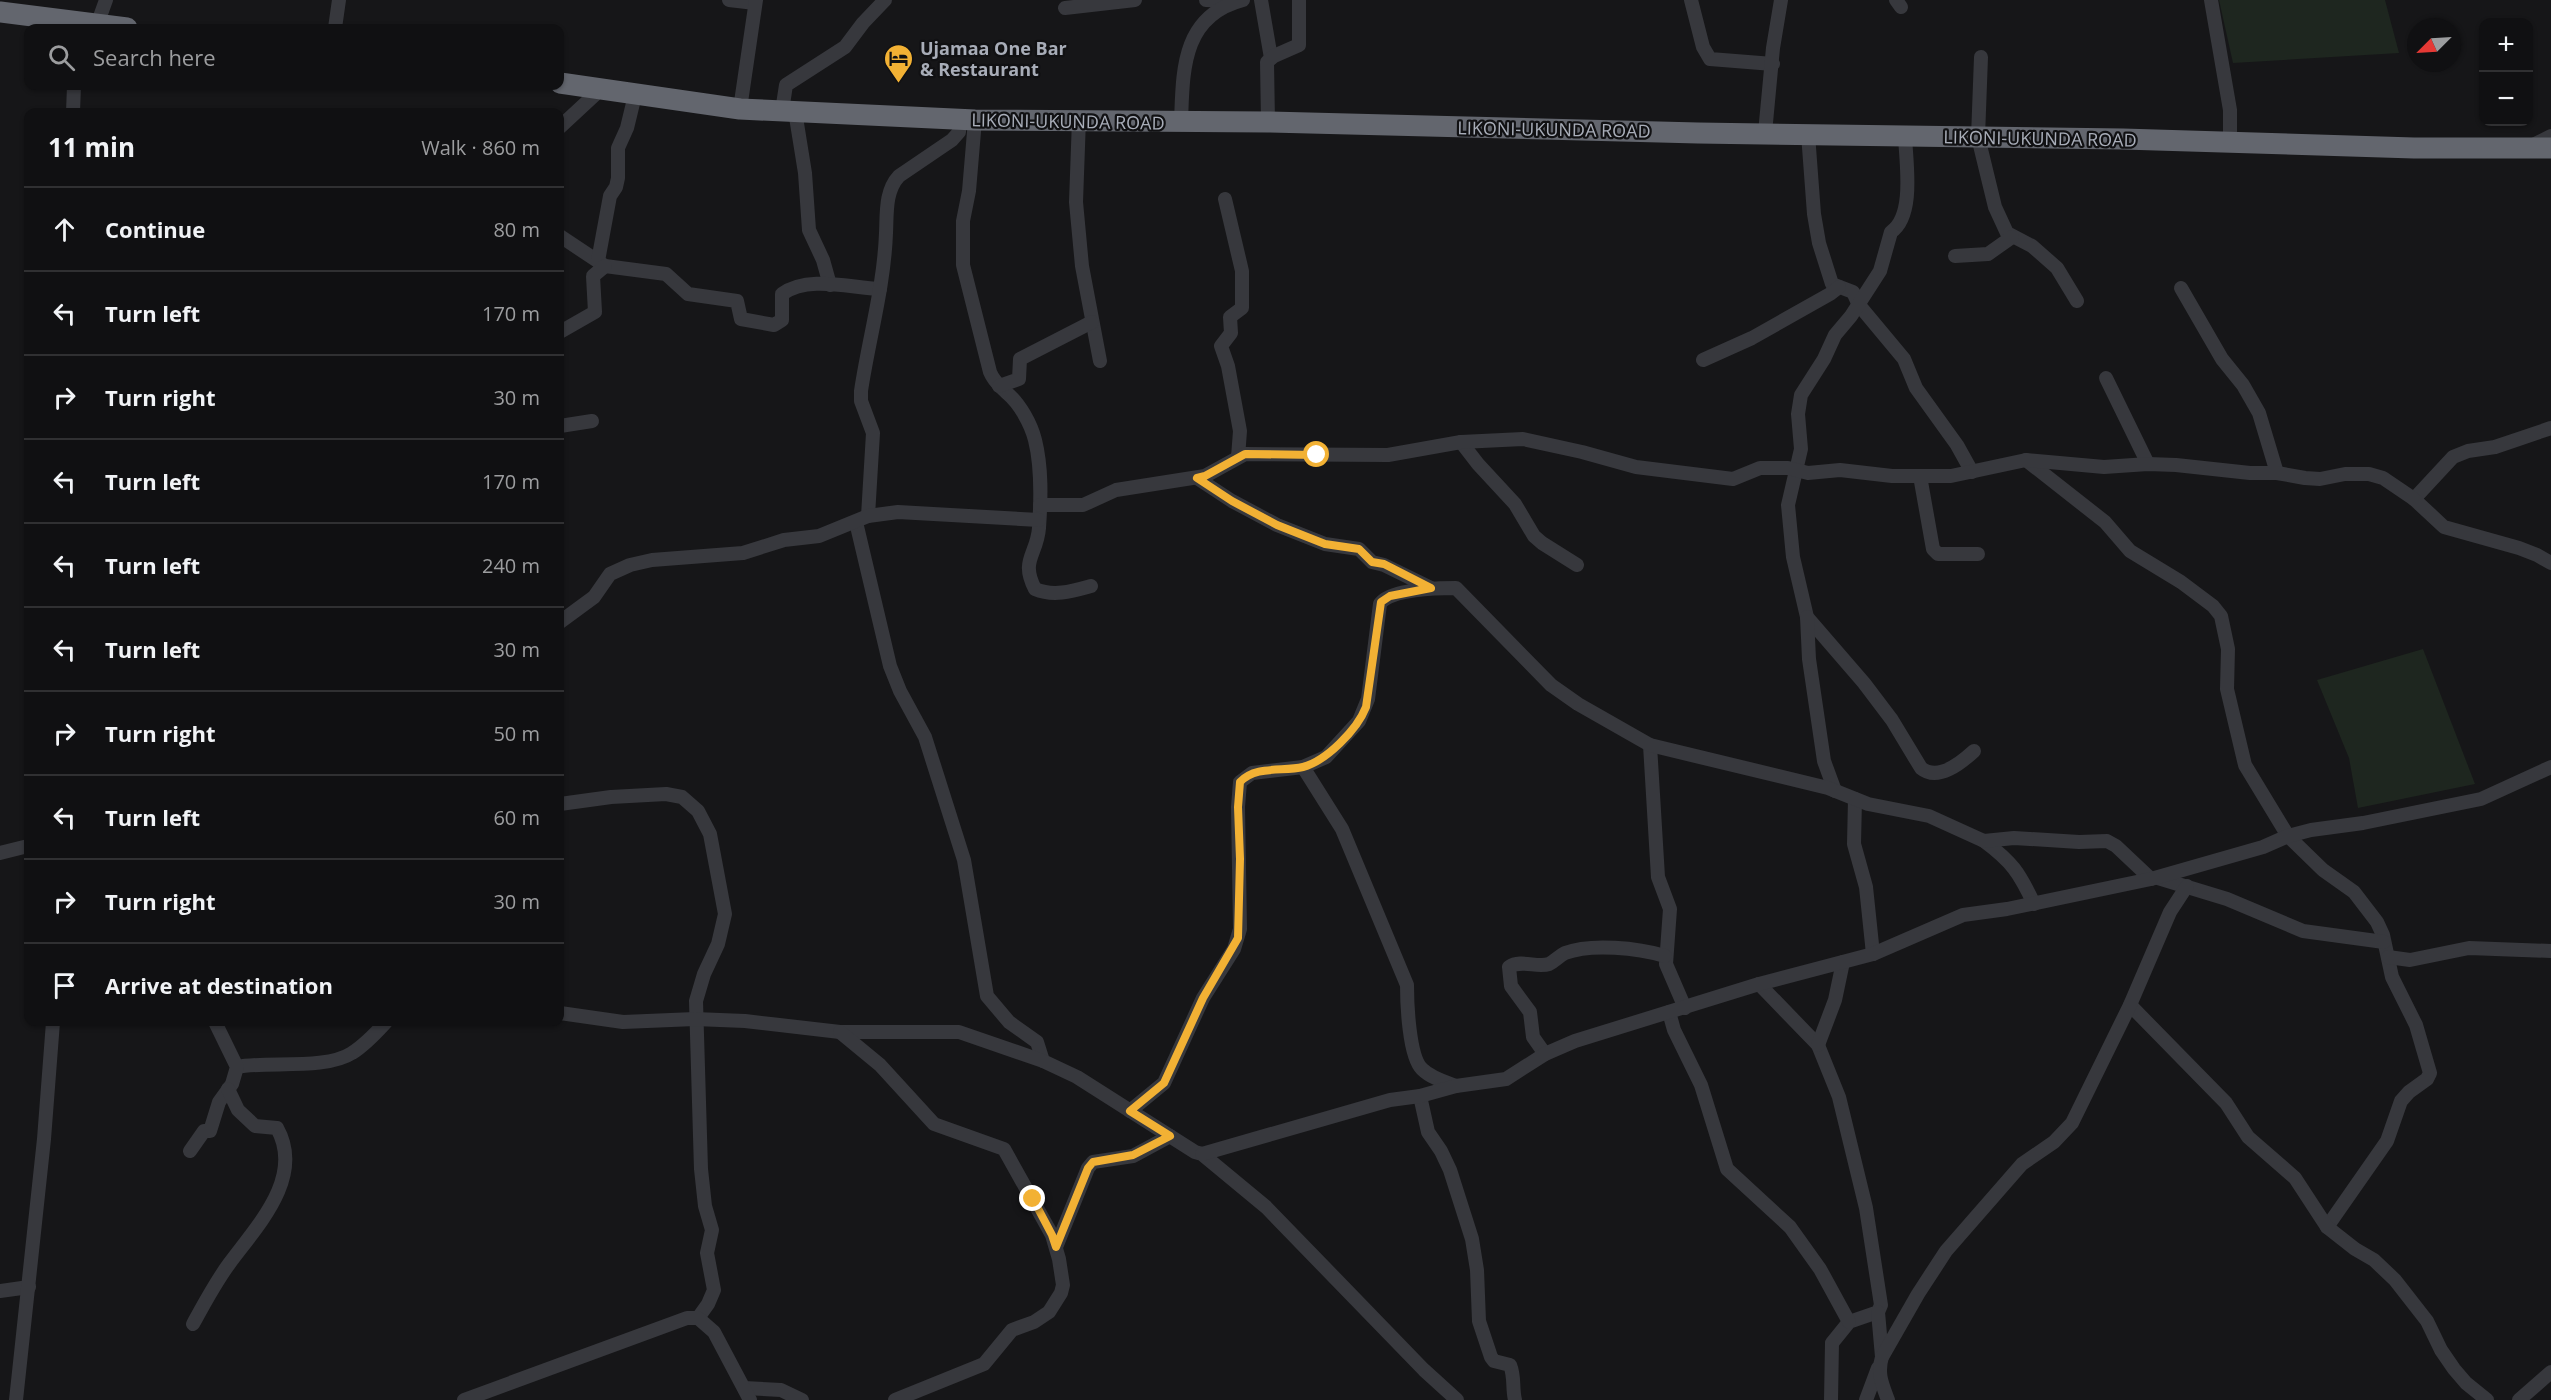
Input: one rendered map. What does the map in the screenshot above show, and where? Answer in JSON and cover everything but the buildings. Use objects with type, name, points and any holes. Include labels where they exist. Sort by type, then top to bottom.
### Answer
[{"type":"highway","points":[[0,12],[67,24]]},
{"type":"highway","name":"LIKONI-UKUNDA ROAD","points":[[564,83],[740,108],[968,119],[1268,122],[2230,142],[2414,148],[2551,148]]},
{"type":"street","points":[[97,24],[106,0]]},
{"type":"street","points":[[336,24],[339,0]]},
{"type":"street","points":[[729,0],[756,2],[740,108]]},
{"type":"street","points":[[830,285],[824,260],[809,230],[805,173],[795,124],[784,90],[788,84],[817,68],[845,47],[863,23],[885,0]]},
{"type":"street","points":[[1065,8],[1135,0]]},
{"type":"street","points":[[1206,0],[1241,0]]},
{"type":"street","points":[[1181,122],[1183,69],[1188,48],[1216,11],[1241,0]]},
{"type":"street","points":[[1261,0],[1271,58]]},
{"type":"street","points":[[1268,122],[1267,62],[1301,42],[1299,0]]},
{"type":"street","points":[[1691,0],[1703,47],[1710,59],[1773,64]]},
{"type":"street","points":[[1765,133],[1773,48],[1781,0]]},
{"type":"street","points":[[2211,0],[2230,110],[2230,142]]},
{"type":"street","points":[[1981,57],[1978,137],[1995,207],[2007,233],[2032,246],[2057,268],[2077,301]]},
{"type":"street","points":[[564,123],[602,88]]},
{"type":"street","points":[[74,90],[74,108]]},
{"type":"street","points":[[564,330],[595,312],[593,276],[601,264],[610,196],[616,187],[618,178],[618,148],[627,128],[635,95]]},
{"type":"street","points":[[968,119],[952,140],[907,169],[894,181],[889,191],[884,268],[861,391],[861,401],[873,433],[862,519],[890,666],[900,691],[925,737],[964,860],[987,996],[1009,1022],[1037,1042],[1043,1061]]},
{"type":"street","points":[[968,119],[969,191],[963,221],[963,265],[990,372],[999,386],[1013,400],[1032,431],[1038,458],[1040,505],[1038,534],[1028,568],[1035,589],[1060,593],[1091,586]]},
{"type":"street","points":[[1079,119],[1076,202],[1082,266],[1100,361]]},
{"type":"street","points":[[1808,134],[1819,243],[1832,284],[1852,292],[1859,305],[1904,359],[1916,388],[1957,445],[1972,472]]},
{"type":"street","points":[[1835,791],[1824,761],[1809,659],[1807,617],[1793,557],[1788,505],[1801,448],[1798,414],[1801,395],[1824,359],[1835,335],[1859,305],[1880,271],[1891,232],[1899,227],[1907,204],[1905,136]]},
{"type":"street","points":[[2530,147],[2551,136]]},
{"type":"street","points":[[1225,199],[1242,271],[1242,308],[1230,318],[1231,333],[1221,346],[1228,366],[1240,431],[1238,457]]},
{"type":"street","points":[[1955,256],[1988,254],[2012,237]]},
{"type":"street","points":[[564,239],[601,264],[666,274],[688,294],[737,301],[741,319],[774,325],[782,320],[782,294],[794,287],[812,284],[880,289]]},
{"type":"street","points":[[1703,360],[1752,338],[1839,287]]},
{"type":"street","points":[[2181,288],[2218,352],[2243,385],[2259,414],[2277,473]]},
{"type":"street","points":[[999,386],[1019,379],[1020,359],[1092,322]]},
{"type":"street","points":[[2106,378],[2148,464]]},
{"type":"street","points":[[564,425],[592,421]]},
{"type":"street","points":[[2414,499],[2453,457],[2468,451],[2505,444],[2551,428]]},
{"type":"street","points":[[1040,505],[1083,505],[1108,492],[1197,478],[1238,457],[1253,453],[1332,457],[1388,455],[1461,441],[1523,439],[1636,467],[1733,479],[1760,468],[1797,470],[1808,473],[1857,471],[1950,476],[2026,460],[2104,467],[2148,464],[2250,473],[2277,473],[2290,477],[2320,479],[2345,474],[2369,474],[2383,478],[2414,499],[2444,527],[2537,555],[2551,563]]},
{"type":"street","points":[[1461,441],[1515,504],[1534,536],[1577,565]]},
{"type":"street","points":[[2026,460],[2105,522],[2130,551],[2181,582],[2213,606],[2221,616],[2228,650],[2226,679],[2242,759],[2288,836],[2323,870],[2362,900],[2377,922],[2396,988],[2416,1025],[2430,1067],[2430,1076],[2409,1092],[2402,1101],[2387,1141],[2327,1227]]},
{"type":"street","points":[[1920,476],[1932,549],[1938,554],[1978,554]]},
{"type":"street","points":[[1197,478],[1232,501],[1277,525],[1325,544],[1359,549],[1372,562],[1384,564],[1431,588]]},
{"type":"street","points":[[564,619],[594,597],[610,574],[630,565],[652,560],[743,553],[784,540],[819,536],[862,519],[898,512],[1039,520]]},
{"type":"street","points":[[1130,1111],[1164,1083],[1203,998],[1238,938],[1240,782],[1252,773],[1303,767],[1326,757],[1363,715],[1368,699],[1381,602],[1390,596],[1431,588],[1456,588],[1551,685],[1578,704],[1650,745],[1835,791],[1868,804],[1929,816],[1984,841],[2007,859],[2020,875],[2034,904]]},
{"type":"street","points":[[1807,617],[1864,683],[1892,720],[1924,771],[1939,773],[1963,761],[1974,751]]},
{"type":"street","points":[[1650,745],[1658,877],[1670,909],[1665,956],[1668,971],[1686,1008]]},
{"type":"street","points":[[1303,767],[1342,829],[1407,985],[1407,1012],[1419,1067],[1427,1074],[1456,1086]]},
{"type":"street","points":[[1203,1154],[1390,1100],[1420,1096],[1456,1086],[1506,1079],[1545,1054],[1575,1041],[1759,984],[1873,954],[1963,915],[2034,904],[2155,878],[2263,848],[2288,836],[2481,799],[2551,767]]},
{"type":"street","points":[[566,804],[611,797],[666,794],[682,797],[698,811],[710,834],[725,915],[718,944],[700,985],[695,1019],[700,1096],[701,1169],[705,1206],[712,1230],[707,1253],[714,1290],[698,1318]]},
{"type":"street","points":[[1855,799],[1854,844],[1866,887],[1873,954]]},
{"type":"street","points":[[1984,841],[2014,838],[2079,842],[2108,841],[2155,878],[2227,899],[2303,931],[2384,942]]},
{"type":"street","points":[[0,853],[24,847]]},
{"type":"street","points":[[1866,1400],[1880,1362],[1918,1294],[1946,1251],[2022,1164],[2054,1142],[2072,1123],[2130,1005],[2170,912],[2187,886]]},
{"type":"street","points":[[2388,957],[2410,960],[2469,948],[2551,951]]},
{"type":"street","points":[[1545,1054],[1533,1037],[1530,1012],[1511,986],[1509,967],[1533,963],[1546,964],[1566,952],[1591,949],[1641,949],[1665,956]]},
{"type":"street","points":[[1818,1045],[1835,1000],[1843,962]]},
{"type":"street","points":[[1759,984],[1818,1045],[1839,1096],[1866,1208],[1881,1305],[1878,1312],[1881,1383],[1888,1400]]},
{"type":"street","points":[[2130,1005],[2226,1103],[2248,1137],[2275,1158],[2295,1178],[2327,1227],[2355,1249],[2374,1260],[2395,1280],[2427,1321],[2441,1350],[2454,1369],[2466,1383],[2487,1400]]},
{"type":"street","points":[[1669,1012],[1674,1030],[1701,1085],[1727,1169],[1790,1227],[1820,1269],[1849,1322]]},
{"type":"street","points":[[564,1014],[624,1022],[695,1019],[778,1024],[840,1032],[959,1032],[1043,1061],[1077,1077],[1170,1136],[1203,1154],[1266,1207],[1424,1370],[1457,1400]]},
{"type":"street","points":[[16,1400],[45,1139],[53,1026]]},
{"type":"street","points":[[189,1151],[199,1135],[204,1131],[210,1131],[219,1102],[228,1089],[237,1067],[217,1026]]},
{"type":"street","points":[[237,1067],[331,1061],[351,1054],[382,1026]]},
{"type":"street","points":[[840,1032],[880,1065],[934,1124],[1004,1149],[1038,1208],[1056,1247],[1063,1285],[1056,1304],[1049,1312],[1034,1322],[1012,1330],[984,1364],[895,1400]]},
{"type":"street","points":[[193,1324],[214,1286],[275,1199],[285,1163],[277,1128],[255,1126],[238,1110],[228,1089]]},
{"type":"street","points":[[1420,1096],[1428,1132],[1442,1151],[1450,1170],[1472,1239],[1477,1270],[1479,1321],[1493,1359],[1510,1365],[1515,1376],[1513,1393],[1515,1400]]},
{"type":"street","points":[[1056,1247],[1088,1168],[1093,1162],[1133,1155],[1170,1136]]},
{"type":"street","points":[[0,1291],[29,1287]]},
{"type":"street","points":[[1831,1400],[1831,1346],[1849,1322],[1878,1312]]},
{"type":"street","points":[[464,1400],[687,1318],[698,1318],[714,1332],[747,1394],[781,1390],[802,1400]]},
{"type":"street","points":[[2519,1400],[2551,1372]]},
{"type":"shaded area","points":[[2219,0],[2385,0],[2399,53],[2233,63]]},
{"type":"shaded area","points":[[2423,649],[2475,784],[2358,808],[2349,758],[2317,680]]},
{"type":"place","name":"Ujamaa One Bar & Restaurant","points":[[899,84]]},
{"type":"route","points":[[1033,1199],[1056,1247],[1088,1168],[1093,1162],[1140,1153],[1170,1136],[1130,1111],[1164,1083],[1177,1050],[1203,998],[1234,949],[1238,938],[1240,929],[1238,807],[1240,782],[1252,773],[1303,767],[1326,757],[1359,721],[1366,707],[1381,602],[1390,596],[1431,588],[1384,564],[1372,562],[1359,549],[1325,544],[1277,525],[1232,501],[1197,478],[1245,454],[1317,455]]}]
